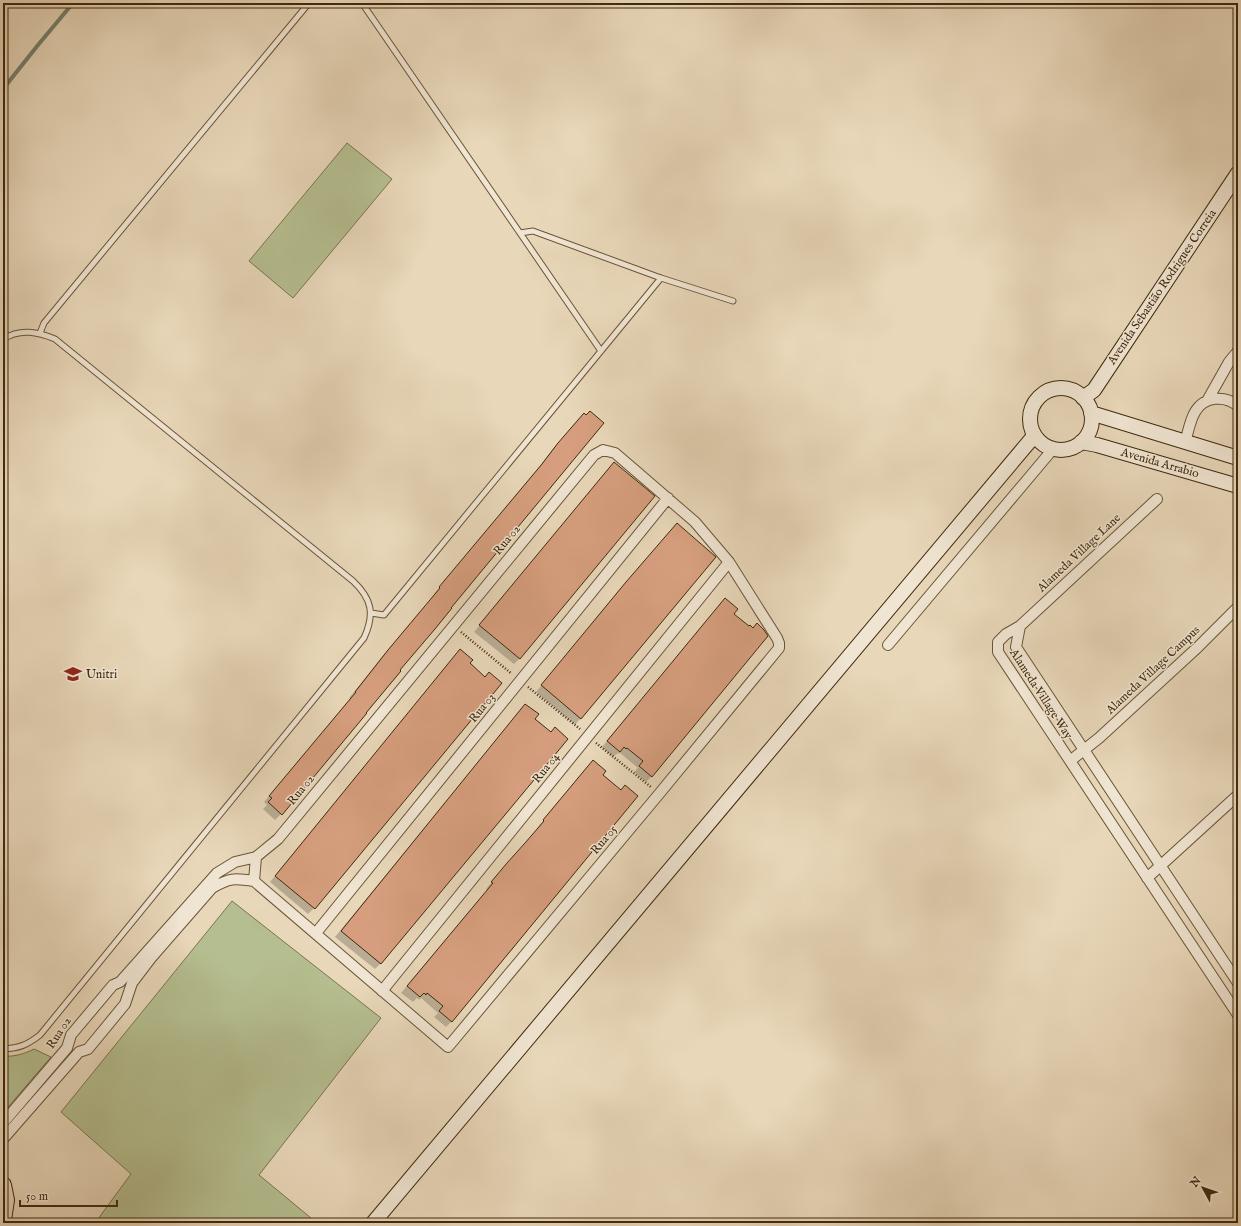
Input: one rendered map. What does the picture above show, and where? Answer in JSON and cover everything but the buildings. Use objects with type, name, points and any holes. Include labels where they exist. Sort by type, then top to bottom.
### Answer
[{"type":"main road","points":[[3,1185],[6,1200],[6,1218]]},
{"type":"street","name":"Avenida Sebastião Rodrigues Correia","points":[[1083,398],[1094,390],[1238,173]]},
{"type":"street","points":[[1207,401],[1228,362],[1238,351]]},
{"type":"street","points":[[1057,389],[1069,390],[1077,393],[1088,405],[1091,413],[1090,429],[1086,436],[1075,447],[1068,450],[1045,447],[1034,436],[1031,428],[1030,412],[1034,404],[1045,393],[1057,389]]},
{"type":"street","points":[[1186,442],[1194,413],[1207,401],[1216,398],[1225,399],[1238,406]]},
{"type":"street","points":[[1091,413],[1238,458]]},
{"type":"street","points":[[373,1223],[1034,436]]},
{"type":"street","name":"Avenida Arrabio","points":[[1081,442],[1097,445],[1238,486]]},
{"type":"street","points":[[888,645],[1053,449]]},
{"type":"street","name":"Rua 02","points":[[3,1123],[67,1048],[71,1034],[113,985],[120,982],[217,873],[235,862],[256,857],[278,839],[594,455],[603,450],[615,454],[668,498]]},
{"type":"street","points":[[668,498],[695,522],[729,562]]},
{"type":"street","name":"Rua 03","points":[[316,933],[668,498]]},
{"type":"street","name":"Alameda Village Lane","points":[[1020,626],[1156,499]]},
{"type":"street","name":"Rua 05","points":[[382,991],[448,1048],[779,648],[777,638],[729,562]]},
{"type":"street","name":"Rua 04","points":[[382,991],[729,562]]},
{"type":"street","name":"Alameda Village Campus","points":[[1070,760],[1099,738],[1198,647],[1238,606]]},
{"type":"street","name":"Alameda Village Way","points":[[1020,626],[1016,647],[1083,750],[1237,979]]},
{"type":"street","name":"Alameda Village Way","points":[[1020,626],[1006,634],[998,642],[998,652],[1238,1014]]},
{"type":"street","points":[[1147,878],[1238,795]]},
{"type":"street","points":[[254,881],[256,857]]},
{"type":"street","points":[[235,862],[238,879]]},
{"type":"street","points":[[3,1139],[79,1052],[88,1049],[125,1004],[132,983],[151,958],[212,888],[224,881],[238,879],[254,881],[382,991]]},
{"type":"street","points":[[1222,990],[1237,979]]},
{"type":"lane","points":[[40,333],[44,323],[308,3]]},
{"type":"lane","points":[[362,3],[601,351]]},
{"type":"lane","points":[[520,233],[533,231],[661,278],[733,301]]},
{"type":"lane","points":[[371,613],[384,615],[661,278]]},
{"type":"lane","points":[[3,339],[7,336],[23,332],[40,333],[55,339],[353,580],[362,590],[368,601],[371,613],[369,626],[364,638],[40,1035],[29,1044],[16,1049],[3,1049]]},
{"type":"path","points":[[453,626],[659,794]]},
{"type":"green space","points":[[347,143],[392,179],[293,298],[249,261]]},
{"type":"green space","points":[[232,901],[381,1018],[259,1175],[317,1223],[95,1223],[131,1174],[61,1112]]},
{"type":"green space","points":[[34,1049],[51,1057],[3,1113],[3,1056],[19,1055]]},
{"type":"waterway","points":[[3,89],[73,3]]},
{"type":"place","name":"Unitri","points":[[73,674]]}]
